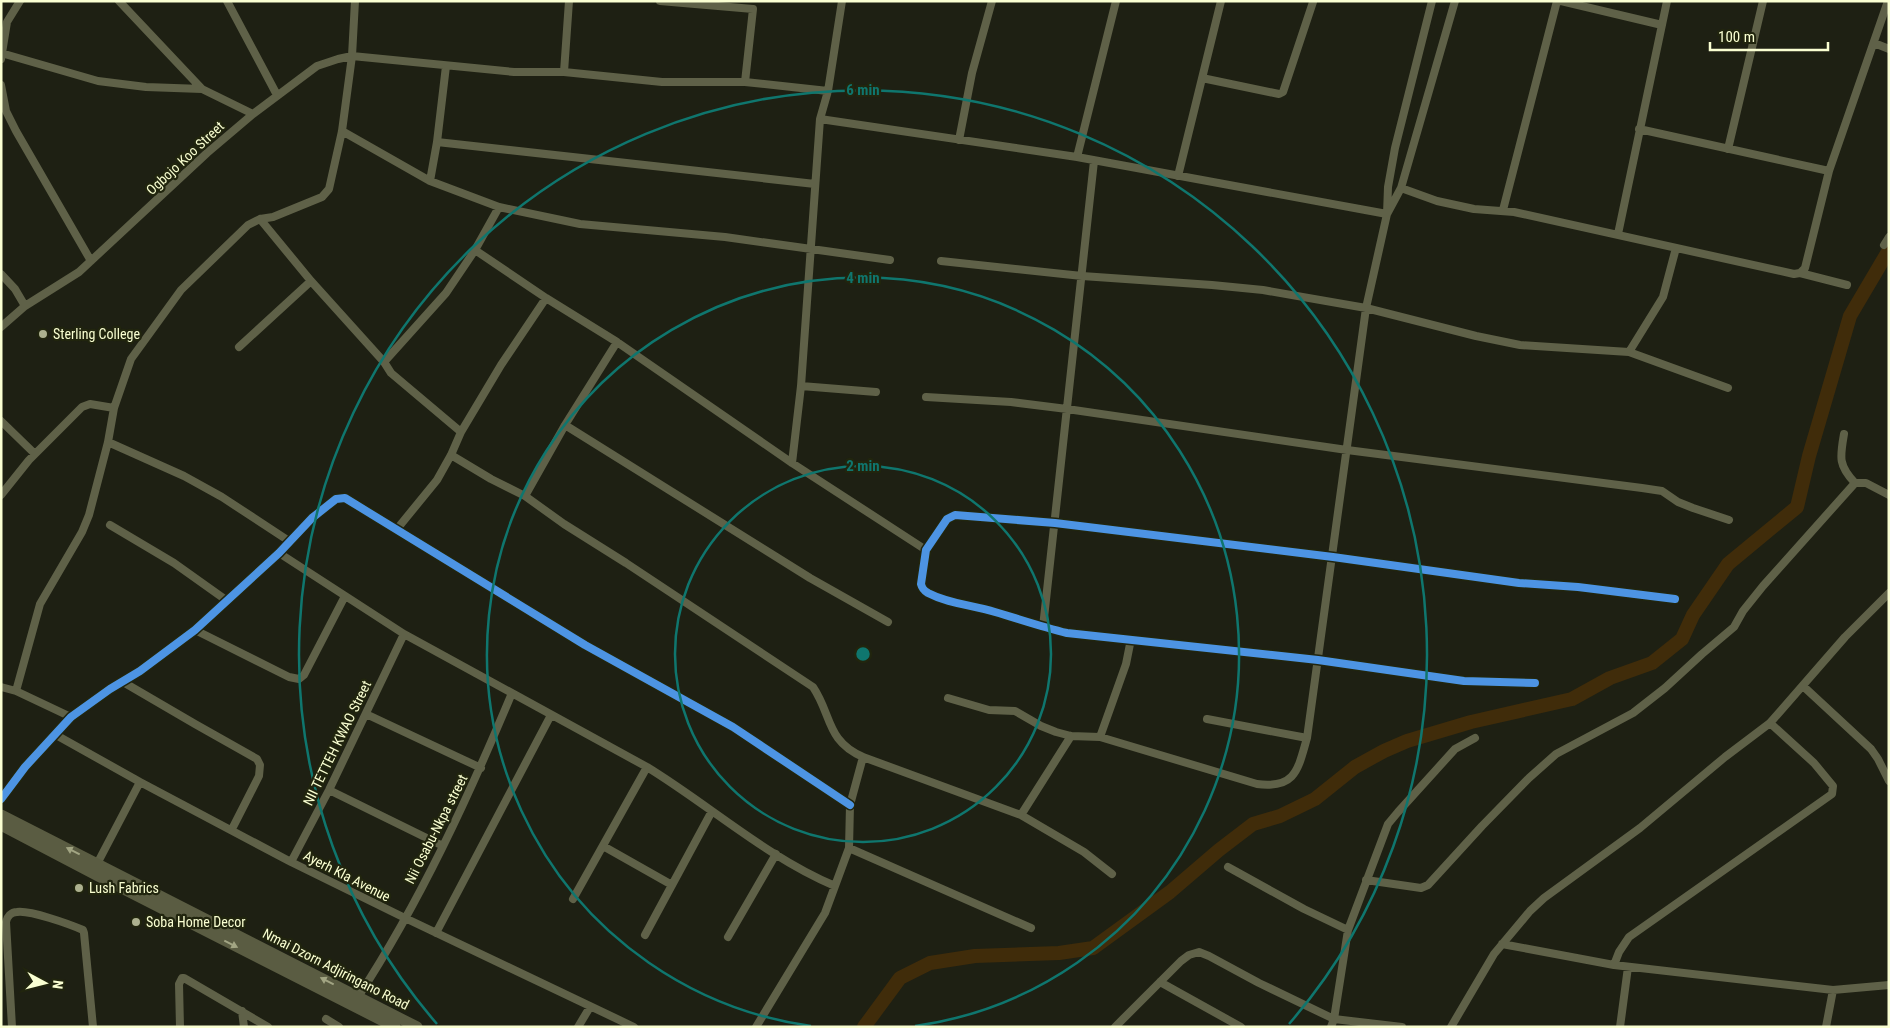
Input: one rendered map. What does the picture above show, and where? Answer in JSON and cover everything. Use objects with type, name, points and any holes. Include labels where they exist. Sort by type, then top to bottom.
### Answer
[{"type":"main road","name":"Nmai Dzorn Adjiringano Road","points":[[1,815],[97,864],[157,901],[395,1027]]},
{"type":"main road","name":"Nmai Dzorn Adjiringano Road","points":[[1,825],[417,1027]]},
{"type":"street","points":[[20,1],[7,22],[2,55],[105,82],[146,87],[202,89]]},
{"type":"street","points":[[119,1],[202,89],[253,114]]},
{"type":"street","points":[[227,1],[277,96]]},
{"type":"street","points":[[16,691],[40,604],[82,532],[88,515],[108,442],[114,408],[131,359],[181,290],[248,224],[260,219],[273,217],[327,194],[342,131],[352,56],[355,1]]},
{"type":"street","points":[[564,72],[569,1]]},
{"type":"street","points":[[660,1],[754,5],[745,82]]},
{"type":"street","points":[[792,463],[801,386],[820,120],[828,91],[842,1]]},
{"type":"street","points":[[958,140],[972,74],[992,1]]},
{"type":"street","points":[[1077,157],[1116,1]]},
{"type":"street","points":[[1178,176],[1221,1]]},
{"type":"street","points":[[948,698],[989,710],[1015,711],[1049,730],[1071,736],[1100,737],[1236,778],[1272,786],[1283,784],[1299,768],[1307,738],[1366,308],[1387,214],[1388,188],[1394,148],[1432,1]]},
{"type":"street","points":[[1387,214],[1401,188],[1455,1]]},
{"type":"street","points":[[1503,210],[1557,1]]},
{"type":"street","points":[[1561,1],[1662,25]]},
{"type":"street","points":[[1618,234],[1667,1]]},
{"type":"street","points":[[1728,148],[1763,1]]},
{"type":"street","points":[[1800,273],[1805,268],[1829,170],[1888,1]]},
{"type":"street","points":[[1202,78],[1280,94],[1283,92],[1313,2]]},
{"type":"street","points":[[1874,43],[1889,49]]},
{"type":"street","points":[[352,56],[514,72],[564,72],[662,82],[745,82],[828,91]]},
{"type":"street","name":"Ogbojo Koo Street","points":[[1,327],[25,306],[72,277],[91,261],[207,153],[253,114],[318,66],[352,56]]},
{"type":"street","points":[[430,181],[437,142],[446,66]]},
{"type":"street","points":[[1,85],[6,111],[16,131],[91,261]]},
{"type":"street","points":[[820,120],[1077,157],[1387,214]]},
{"type":"street","points":[[1639,129],[1829,170]]},
{"type":"street","points":[[342,131],[430,181],[499,207],[580,224],[725,237],[890,260]]},
{"type":"street","points":[[437,142],[815,184]]},
{"type":"street","points":[[1043,628],[1094,161]]},
{"type":"street","points":[[1401,188],[1436,200],[1474,209],[1503,210],[1794,274],[1800,273],[1847,285]]},
{"type":"street","points":[[384,362],[446,293],[476,250],[499,207]]},
{"type":"street","points":[[260,219],[311,281],[398,380],[461,432]]},
{"type":"street","points":[[1884,245],[1889,237]]},
{"type":"street","points":[[1629,352],[1663,297],[1676,248]]},
{"type":"street","points":[[476,250],[546,298],[617,342],[792,463],[926,550]]},
{"type":"street","points":[[941,261],[1082,276],[1237,287],[1366,308],[1476,336],[1520,345],[1629,352],[1728,388]]},
{"type":"street","points":[[1,274],[15,289],[25,306]]},
{"type":"street","points":[[239,347],[311,281]]},
{"type":"street","points":[[397,529],[437,480],[461,432],[504,360],[546,298]]},
{"type":"street","points":[[525,496],[564,425],[617,342]]},
{"type":"street","points":[[801,386],[876,392]]},
{"type":"street","points":[[926,397],[1011,402],[1067,409],[1347,450],[1662,491],[1678,502],[1729,520]]},
{"type":"street","points":[[1,495],[36,454],[85,405],[114,408]]},
{"type":"street","points":[[1,421],[36,454]]},
{"type":"street","points":[[564,425],[802,573],[888,622]]},
{"type":"street","points":[[1844,434],[1841,462],[1843,469],[1855,483]]},
{"type":"street","points":[[108,442],[184,476],[222,497],[289,541]]},
{"type":"street","points":[[451,455],[491,479],[525,496],[564,524],[626,562],[813,687],[820,696],[827,720],[842,744],[852,752],[1021,815],[1084,852],[1112,874]]},
{"type":"street","points":[[1366,880],[1421,888],[1428,886],[1488,820],[1529,778],[1556,754],[1632,713],[1665,688],[1734,627],[1743,611],[1763,586],[1855,483],[1866,482],[1889,495]]},
{"type":"street","points":[[1,799],[25,767],[56,735],[71,716],[123,682],[195,630],[279,553],[312,518],[340,497],[345,498],[397,529],[585,645],[734,727],[850,805]]},
{"type":"street","points":[[1535,683],[1464,681],[1318,660],[1082,635],[1043,628],[995,612],[961,605],[924,591],[921,584],[926,550],[947,519],[952,515],[1055,524],[1333,557],[1519,583],[1578,587],[1675,599]]},
{"type":"street","points":[[110,525],[174,563],[226,600]]},
{"type":"street","points":[[279,553],[404,634],[647,767],[776,854],[809,874],[835,886]]},
{"type":"street","points":[[1451,1027],[1494,954],[1530,911],[1544,898],[1640,828],[1725,757],[1770,724],[1845,636],[1889,593]]},
{"type":"street","points":[[195,630],[289,677],[299,679],[304,675],[345,596]]},
{"type":"street","name":"NII TETTEH KWAO Street","points":[[292,862],[404,634]]},
{"type":"street","points":[[1100,737],[1126,664],[1132,639]]},
{"type":"street","points":[[123,682],[194,724],[257,758],[260,765],[259,776],[232,829]]},
{"type":"street","points":[[1802,686],[1871,749],[1889,781]]},
{"type":"street","points":[[1,687],[16,691],[71,716]]},
{"type":"street","name":"Nii Osabu-Nkpa street","points":[[358,997],[384,957],[443,846],[480,768],[512,693]]},
{"type":"street","points":[[366,714],[480,768]]},
{"type":"street","points":[[436,933],[551,715]]},
{"type":"street","points":[[1207,719],[1307,738]]},
{"type":"street","points":[[1614,965],[1619,952],[1629,937],[1832,794],[1833,786],[1814,763],[1770,724]]},
{"type":"street","name":"Ayerh Kla Avenue","points":[[56,735],[140,782],[292,862],[634,1027]]},
{"type":"street","points":[[1021,815],[1071,736]]},
{"type":"street","points":[[1330,1027],[1334,1018],[1348,930],[1388,824],[1455,749],[1475,738]]},
{"type":"street","points":[[756,1027],[825,913],[849,848],[850,805],[863,756]]},
{"type":"street","points":[[573,899],[647,767]]},
{"type":"street","points":[[97,864],[140,782]]},
{"type":"street","points":[[329,790],[443,846]]},
{"type":"street","points":[[645,935],[712,811]]},
{"type":"street","points":[[603,846],[672,885]]},
{"type":"street","points":[[849,848],[1031,928]]},
{"type":"street","points":[[728,937],[776,854]]},
{"type":"street","points":[[1228,867],[1304,909],[1348,930]]},
{"type":"street","points":[[12,1027],[6,922],[11,914],[17,912],[42,917],[83,930],[94,1027]]},
{"type":"street","points":[[1502,944],[1628,967],[1833,990],[1889,985]]},
{"type":"street","points":[[1115,1027],[1181,961],[1189,955],[1199,952],[1334,1018],[1402,1027]]},
{"type":"street","points":[[1620,1027],[1628,967]]},
{"type":"street","points":[[180,1027],[178,994],[182,978],[268,1027]]},
{"type":"street","points":[[1160,982],[1241,1027]]},
{"type":"street","points":[[1826,1027],[1833,990]]},
{"type":"street","points":[[578,1027],[590,1007]]},
{"type":"street","points":[[242,1011],[244,1027]]},
{"type":"street","points":[[326,1019],[339,1027]]},
{"type":"waterway","points":[[864,1027],[900,978],[930,963],[975,956],[1059,953],[1093,948],[1170,892],[1253,824],[1280,816],[1315,799],[1355,767],[1384,751],[1407,741],[1471,722],[1572,699],[1610,678],[1652,663],[1682,639],[1693,615],[1728,564],[1797,507],[1809,456],[1850,316],[1889,250]]},
{"type":"cycle path","points":[[1,799],[25,767],[71,717],[110,689],[140,671],[195,630],[279,553],[312,518],[336,499],[345,498],[585,645],[733,727],[850,805]]},
{"type":"cycle path","points":[[1535,683],[1464,681],[1318,660],[1067,633],[944,600],[928,593],[921,584],[926,550],[947,519],[955,515],[1055,523],[1333,557],[1519,583],[1578,587],[1675,599]]},
{"type":"place","name":"Sterling College","points":[[43,334]]},
{"type":"place","name":"Lush Fabrics","points":[[79,888]]},
{"type":"place","name":"Soba Home Decor","points":[[136,922]]}]
